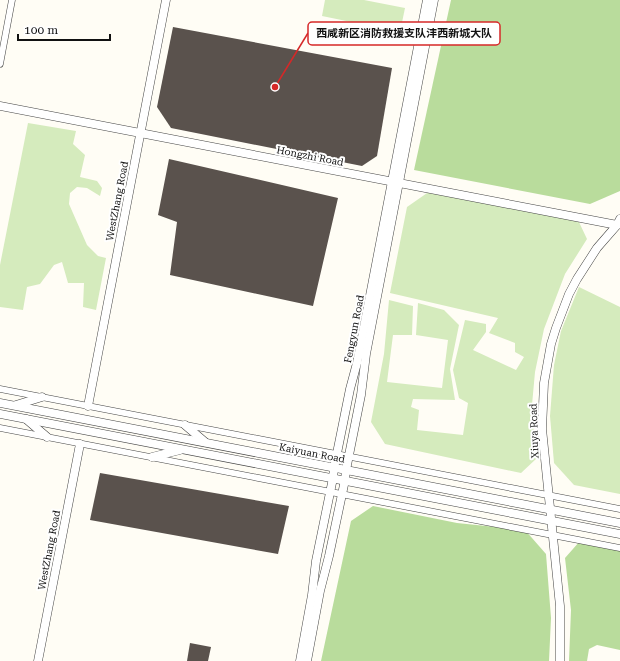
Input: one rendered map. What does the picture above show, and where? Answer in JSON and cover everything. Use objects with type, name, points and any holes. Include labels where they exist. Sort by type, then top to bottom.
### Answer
[{"type":"street","points":[[0,64],[12,0]]},
{"type":"street","name":"WestZhang Road","points":[[88,406],[166,0]]},
{"type":"street","name":"Fengyun Road","points":[[307,661],[320,591],[345,480],[348,457],[361,395],[366,354],[427,0]]},
{"type":"street","name":"Fengyun Road","points":[[300,661],[312,595],[316,561],[333,478],[336,454],[396,183],[434,0]]},
{"type":"street","name":"Hongzhi Road","points":[[0,106],[141,132],[396,183],[618,222]]},
{"type":"street","name":"Xiuya Road","points":[[560,661],[560,606],[542,429],[544,383],[551,344],[561,313],[577,279],[597,248],[618,222]]},
{"type":"street","name":"Kaiyuan Road","points":[[0,389],[620,509]]},
{"type":"street","points":[[14,406],[42,397]]},
{"type":"street","name":"Kaiyuan Road","points":[[0,403],[620,523]]},
{"type":"street","name":"Kaiyuan Road","points":[[0,414],[620,534]]},
{"type":"street","points":[[25,418],[47,437]]},
{"type":"street","points":[[185,425],[206,443]]},
{"type":"street","points":[[0,428],[620,548]]},
{"type":"street","name":"WestZhang Road","points":[[38,661],[80,444]]},
{"type":"street","points":[[152,458],[183,449]]},
{"type":"green space","points":[[325,0],[364,0],[405,8],[400,32],[322,16]]},
{"type":"green space","points":[[451,0],[620,0],[620,191],[590,204],[414,170]]},
{"type":"green space","points":[[28,123],[76,131],[73,144],[85,155],[80,177],[97,181],[102,188],[100,196],[87,188],[77,187],[70,193],[69,204],[87,245],[98,256],[106,258],[96,310],[83,307],[84,283],[68,283],[62,262],[54,265],[40,284],[27,287],[23,310],[0,307],[0,265]]},
{"type":"green space","points":[[430,191],[578,220],[587,239],[565,274],[544,329],[535,372],[532,405],[536,459],[521,473],[385,444],[371,422],[384,354],[389,300],[413,306],[412,335],[393,335],[387,382],[442,388],[448,340],[416,335],[418,303],[444,310],[459,325],[450,369],[455,400],[413,399],[411,407],[419,410],[417,430],[463,435],[468,403],[459,398],[453,370],[465,320],[486,324],[486,332],[473,350],[516,370],[524,357],[515,352],[515,343],[489,333],[498,318],[390,293],[407,207]]},
{"type":"green space","points":[[579,287],[620,307],[620,494],[574,485],[554,463],[550,416],[554,365],[561,331]]},
{"type":"green space","points":[[373,506],[457,523],[525,530],[546,554],[551,618],[549,661],[321,661],[351,521]]},
{"type":"green space","points":[[580,541],[620,550],[620,650],[597,645],[589,649],[587,661],[569,661],[571,610],[565,558]]},
{"type":"building","points":[[173,27],[392,68],[377,156],[362,166],[171,128],[157,107]]},
{"type":"building","points":[[169,159],[338,198],[313,306],[170,275],[177,222],[158,215]]},
{"type":"building","points":[[100,473],[289,506],[278,554],[90,520]]},
{"type":"building","points":[[190,643],[211,647],[208,661],[187,661]]},
{"type":"place","name":"西咸新区消防救援支队沣西新城大队","points":[[275,87]]}]
